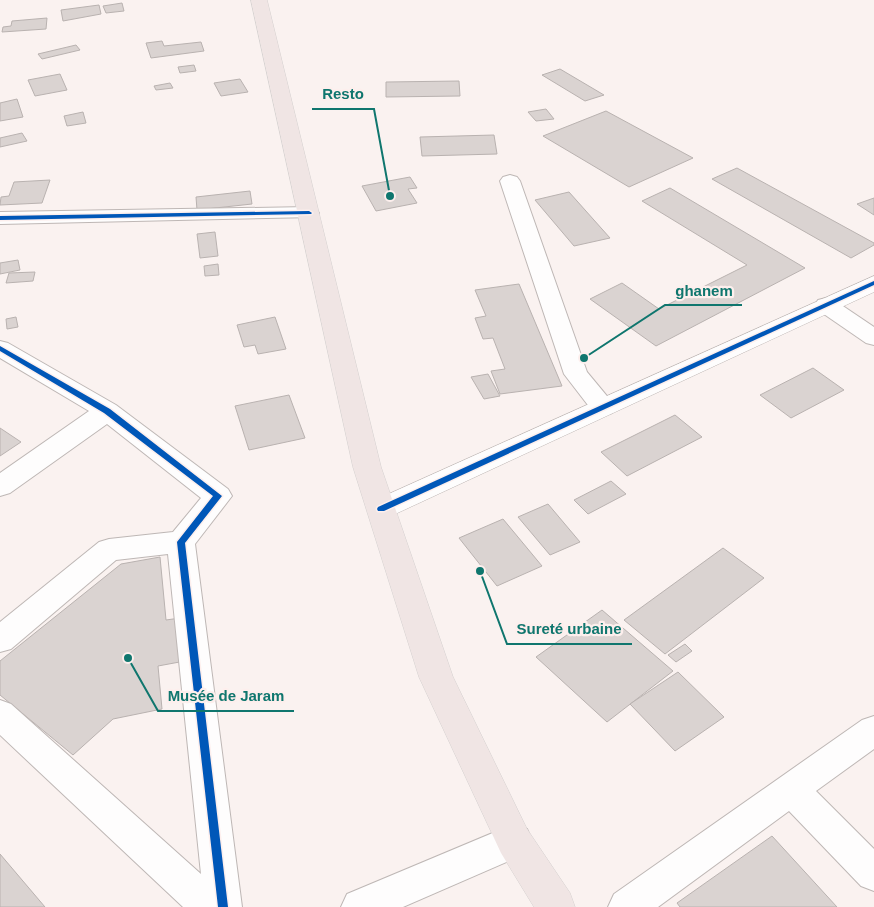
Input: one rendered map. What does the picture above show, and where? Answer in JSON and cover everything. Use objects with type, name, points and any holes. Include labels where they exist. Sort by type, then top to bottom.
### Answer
[{"type":"main road","points":[[260,0],[367,467],[436,677],[514,841],[556,907]]},
{"type":"street","points":[[510,181],[576,374],[603,407]]},
{"type":"street","points":[[0,218],[309,213]]},
{"type":"street","points":[[381,509],[874,283]]},
{"type":"street","points":[[826,305],[874,338]]},
{"type":"street","points":[[0,348],[107,411],[218,496],[181,542],[109,550],[0,640]]},
{"type":"street","points":[[0,486],[107,411]]},
{"type":"street","points":[[181,542],[223,907]]},
{"type":"street","points":[[0,714],[210,907]]},
{"type":"street","points":[[627,907],[874,730]]},
{"type":"street","points":[[791,790],[874,874]]},
{"type":"street","points":[[360,907],[514,841]]},
{"type":"building","points":[[122,3],[124,11],[106,13],[103,6]]},
{"type":"building","points":[[99,5],[101,14],[63,21],[61,10]]},
{"type":"building","points":[[47,18],[46,29],[2,32],[3,27],[11,26],[12,21]]},
{"type":"building","points":[[162,41],[164,46],[201,42],[204,51],[151,58],[146,43]]},
{"type":"building","points":[[76,45],[80,50],[42,59],[38,54]]},
{"type":"building","points":[[194,65],[196,71],[180,73],[178,67]]},
{"type":"building","points":[[560,69],[604,95],[585,101],[542,75]]},
{"type":"building","points":[[60,74],[67,90],[35,96],[28,80]]},
{"type":"building","points":[[240,79],[248,92],[221,96],[214,83]]},
{"type":"building","points":[[459,81],[460,96],[386,97],[386,82]]},
{"type":"building","points":[[170,83],[173,88],[156,90],[154,86]]},
{"type":"building","points":[[17,99],[23,117],[0,121],[0,103]]},
{"type":"building","points":[[546,109],[554,119],[536,121],[528,112]]},
{"type":"building","points":[[606,111],[693,158],[629,187],[543,136]]},
{"type":"building","points":[[83,112],[86,123],[67,126],[64,116]]},
{"type":"building","points":[[22,133],[27,141],[0,147],[0,138]]},
{"type":"building","points":[[494,135],[497,154],[422,156],[420,137]]},
{"type":"building","points":[[737,168],[874,243],[874,245],[851,258],[712,179]]},
{"type":"building","points":[[410,177],[417,188],[408,189],[417,203],[376,211],[362,186]]},
{"type":"building","points":[[50,180],[42,203],[0,205],[1,197],[9,196],[14,182]]},
{"type":"building","points":[[670,188],[805,268],[656,346],[590,299],[622,283],[659,309],[747,265],[642,201]]},
{"type":"building","points":[[250,191],[252,204],[197,210],[196,197]]},
{"type":"building","points":[[569,192],[610,238],[574,246],[535,200]]},
{"type":"building","points":[[874,198],[874,215],[857,204]]},
{"type":"building","points":[[215,232],[218,256],[200,258],[197,234]]},
{"type":"building","points":[[18,260],[20,270],[0,274],[0,263]]},
{"type":"building","points":[[218,264],[219,275],[205,276],[204,266]]},
{"type":"building","points":[[35,272],[33,281],[6,283],[9,273]]},
{"type":"building","points":[[519,284],[562,386],[500,394],[491,371],[505,369],[493,338],[483,339],[475,318],[486,316],[475,290]]},
{"type":"building","points":[[16,317],[18,327],[7,329],[6,319]]},
{"type":"building","points":[[275,317],[286,349],[258,354],[255,345],[244,347],[237,325]]},
{"type":"building","points":[[813,368],[844,390],[791,418],[760,395]]},
{"type":"building","points":[[488,374],[500,396],[484,399],[471,377]]},
{"type":"building","points":[[289,395],[305,438],[249,450],[235,406]]},
{"type":"building","points":[[675,415],[702,437],[627,476],[601,452]]},
{"type":"building","points":[[0,428],[21,442],[0,456]]},
{"type":"building","points":[[611,481],[626,494],[588,514],[574,500]]},
{"type":"building","points":[[548,504],[580,542],[550,555],[518,517]]},
{"type":"building","points":[[503,519],[542,566],[497,586],[459,538]]},
{"type":"building","points":[[723,548],[764,578],[665,654],[624,620]]},
{"type":"building","points":[[160,557],[166,620],[180,618],[185,661],[158,666],[162,709],[113,719],[73,755],[0,695],[0,661],[121,564]]},
{"type":"building","points":[[602,610],[673,671],[607,722],[536,657]]},
{"type":"building","points":[[685,644],[692,651],[676,662],[668,655]]},
{"type":"building","points":[[678,672],[724,717],[675,751],[630,704]]},
{"type":"building","points":[[772,836],[837,907],[680,907],[677,903]]},
{"type":"building","points":[[0,854],[45,907],[0,907]]},
{"type":"cycle path","points":[[0,218],[309,213]]},
{"type":"cycle path","points":[[381,509],[874,283]]},
{"type":"cycle path","points":[[0,348],[107,411],[218,496],[181,542],[223,907]]},
{"type":"place","name":"Resto","points":[[390,196]]},
{"type":"place","name":"ghanem","points":[[584,358]]},
{"type":"place","name":"Sureté urbaine","points":[[480,571]]},
{"type":"place","name":"Musée de Jaram","points":[[128,658]]}]
